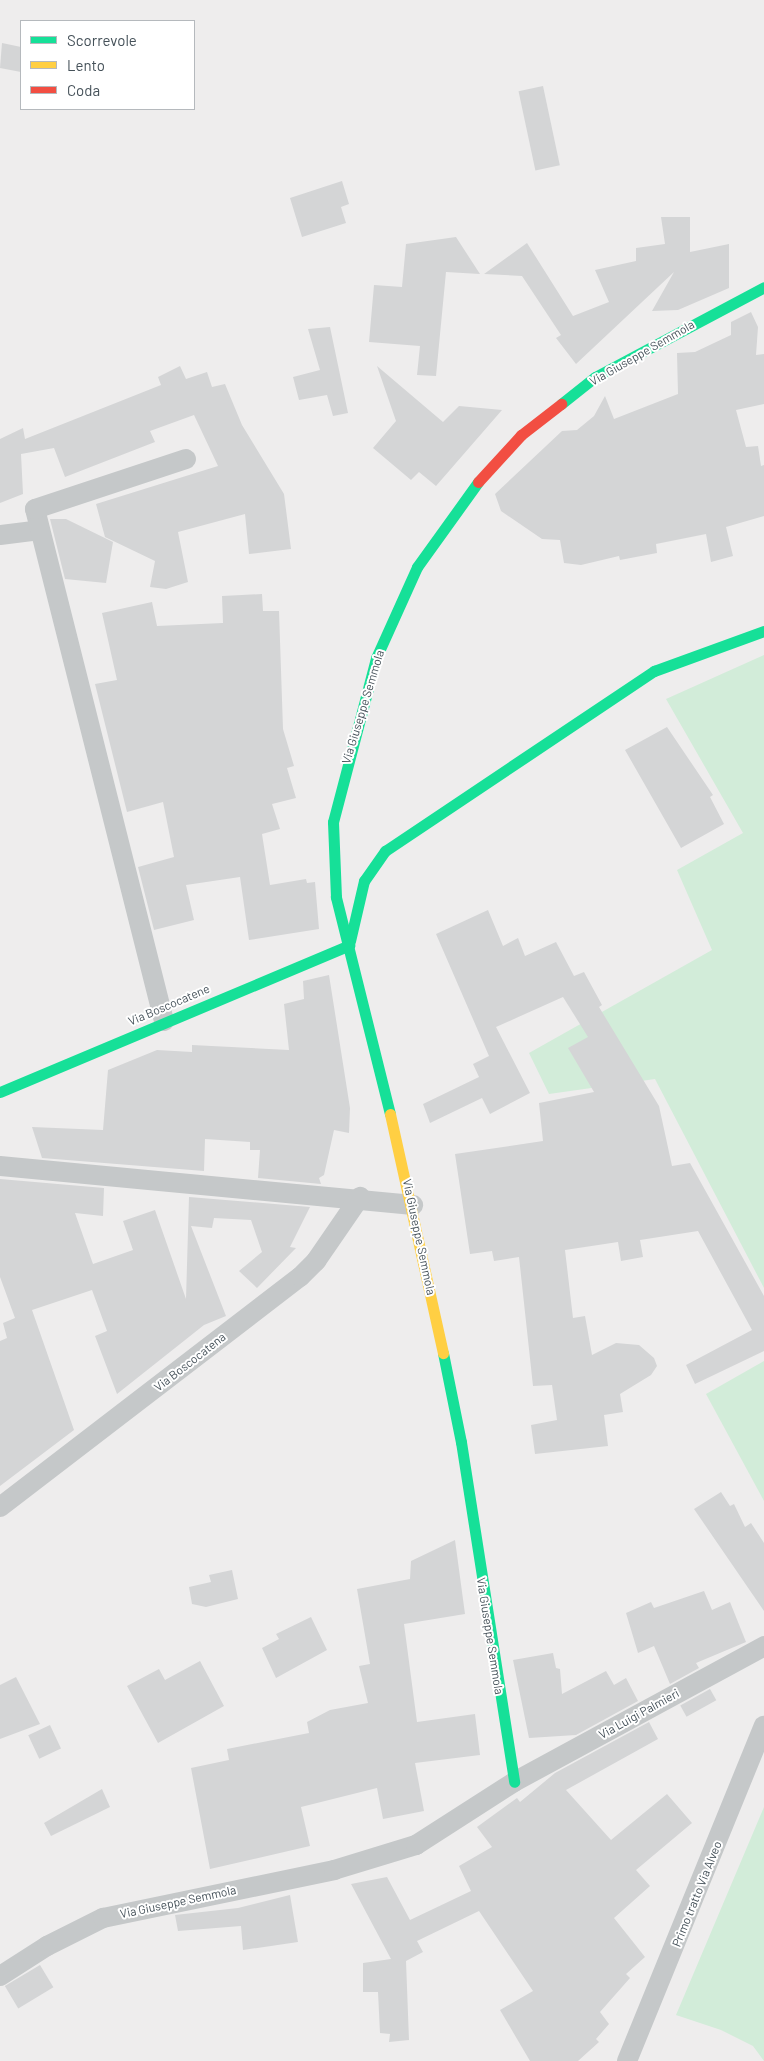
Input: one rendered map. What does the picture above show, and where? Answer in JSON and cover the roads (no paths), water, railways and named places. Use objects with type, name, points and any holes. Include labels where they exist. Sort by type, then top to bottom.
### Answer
[{"type":"street","name":"Via Giuseppe Semmola","points":[[0,1976],[47,1946],[103,1918],[334,1870],[416,1845],[514,1782],[461,1442],[413,1205],[336,897],[333,822],[376,658],[417,567],[465,497],[521,435],[596,377],[764,287]]},
{"type":"street","points":[[164,1021],[34,509],[186,459]]},
{"type":"street","points":[[0,535],[40,530]]},
{"type":"street","name":"Via Giuseppe Semmola","points":[[349,945],[364,880],[385,851],[471,797],[606,700],[654,671],[764,631]]},
{"type":"street","name":"Via Boscocatene","points":[[0,1092],[164,1021],[349,945]]},
{"type":"street","points":[[0,1166],[155,1183],[360,1197],[413,1205]]},
{"type":"street","name":"Via Boscocatena","points":[[0,1507],[300,1277],[316,1261],[360,1197]]},
{"type":"street","name":"Via Luigi Palmieri","points":[[514,1782],[764,1646]]},
{"type":"street","name":"Primo tratto Via Alveo","points":[[627,2061],[764,1726]]}]
